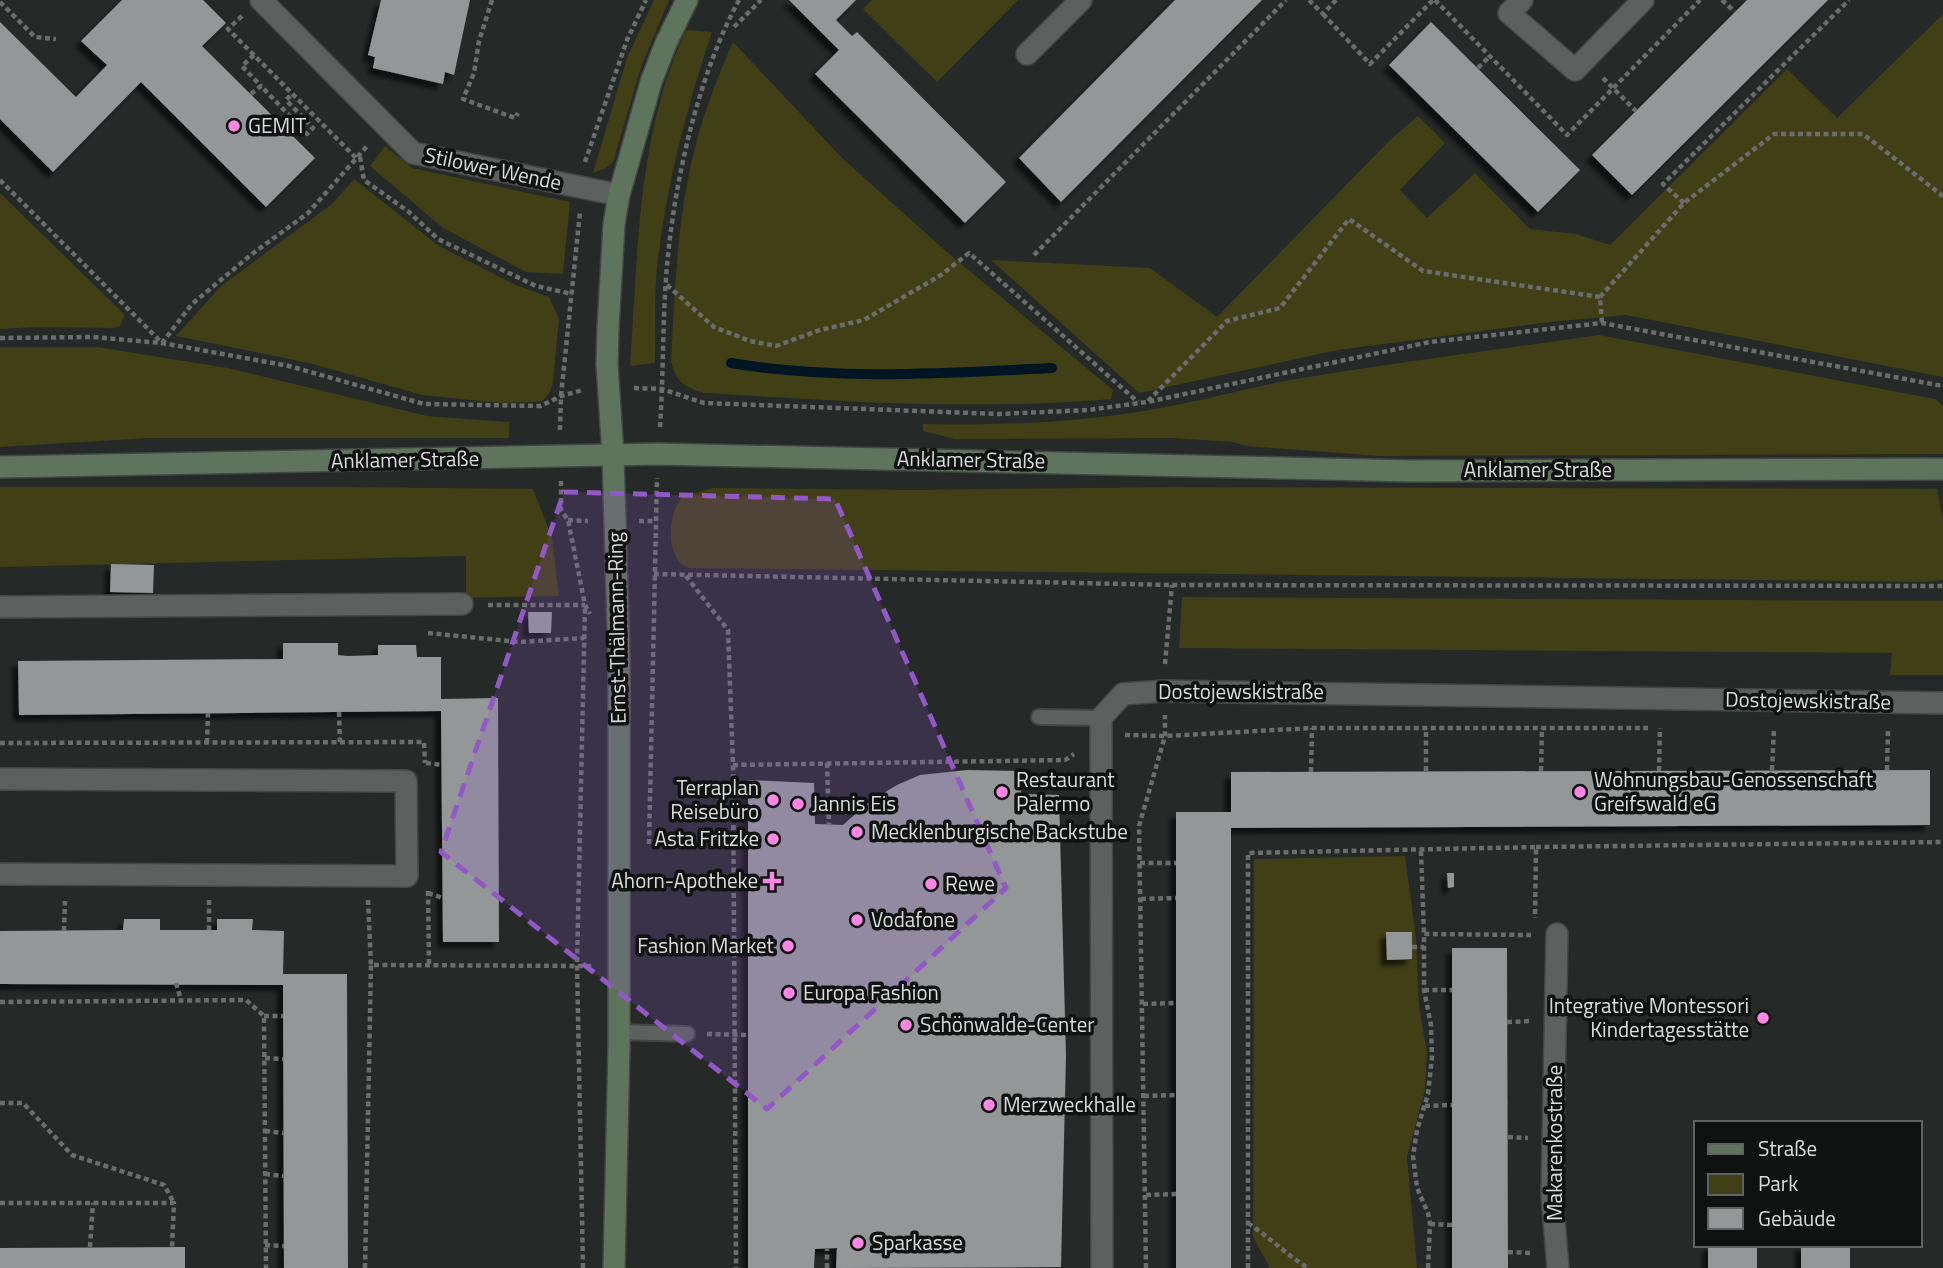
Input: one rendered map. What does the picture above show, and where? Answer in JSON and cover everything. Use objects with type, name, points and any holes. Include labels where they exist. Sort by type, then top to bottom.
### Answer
[{"type":"main road","name":"Ernst-Thälmann-Ring","points":[[614,1268],[619,1032],[619,659],[613,455],[607,364],[614,224],[619,195],[651,82],[687,0]]},
{"type":"main road","name":"Anklamer Straße","points":[[0,467],[658,454],[1411,471],[1943,469]]},
{"type":"street","name":"Stilower Wende","points":[[261,0],[413,153],[619,195]]},
{"type":"street","points":[[1027,54],[1081,0]]},
{"type":"street","points":[[1522,0],[1509,13],[1575,70],[1643,0]]},
{"type":"street","points":[[0,607],[462,604]]},
{"type":"street","name":"Dostojewskistraße","points":[[1101,726],[1123,694],[1163,691],[1943,703]]},
{"type":"street","points":[[1101,726],[1101,1268]]},
{"type":"street","points":[[0,779],[406,781],[407,876],[0,874]]},
{"type":"street","name":"Makarenkostraße","points":[[1557,934],[1552,1196],[1558,1268]]},
{"type":"lane","points":[[1039,717],[1101,726]]},
{"type":"lane","points":[[619,1032],[687,1034]]},
{"type":"path","points":[[492,0],[479,41],[474,73],[463,99],[515,118],[518,113]]},
{"type":"path","points":[[739,0],[723,29],[688,137],[669,246],[662,389],[704,403],[999,414],[1088,410],[1147,402],[1430,342],[1602,323],[1943,386]]},
{"type":"path","points":[[734,27],[761,0]]},
{"type":"path","points":[[1034,255],[1286,0]]},
{"type":"path","points":[[1308,0],[1370,64],[1433,0]]},
{"type":"path","points":[[1323,13],[1336,0]]},
{"type":"path","points":[[1722,0],[1735,12]]},
{"type":"path","points":[[1684,203],[1663,184],[1849,0]]},
{"type":"path","points":[[0,2],[35,37],[56,39]]},
{"type":"path","points":[[244,15],[228,29],[358,158],[364,180],[409,212],[438,239],[536,286],[572,294]]},
{"type":"path","points":[[254,55],[242,66],[307,134],[313,128],[286,100],[292,94]]},
{"type":"path","points":[[1478,68],[1490,56]]},
{"type":"path","points":[[1585,60],[1636,111]]},
{"type":"path","points":[[251,94],[261,86]]},
{"type":"path","points":[[162,343],[192,304],[252,254],[308,213],[358,158],[384,124]]},
{"type":"path","points":[[1602,323],[1600,297],[1684,203],[1774,134],[1863,134],[1943,196]]},
{"type":"path","points":[[0,180],[162,343]]},
{"type":"path","points":[[1147,402],[1227,321],[1280,308],[1349,219],[1423,271],[1600,297]]},
{"type":"path","points":[[667,285],[714,327],[750,341],[776,346],[820,330],[864,320],[941,275],[969,253],[1139,402]]},
{"type":"path","points":[[0,338],[93,337],[162,343],[289,366],[424,404],[541,406],[561,396]]},
{"type":"path","points":[[561,510],[568,520],[585,605],[577,964],[583,1268]]},
{"type":"path","points":[[654,574],[1172,585],[1943,586]]},
{"type":"path","points":[[686,575],[728,630],[733,765],[736,1268]]},
{"type":"path","points":[[1146,1268],[1139,826],[1165,736],[1163,691],[1172,585]]},
{"type":"path","name":"Ernst-Thälmann-Ring","points":[[462,604],[585,605]]},
{"type":"path","points":[[339,712],[340,743]]},
{"type":"path","points":[[207,743],[208,713]]},
{"type":"path","points":[[733,765],[1065,760],[1101,726],[1165,736],[1312,728],[1672,728]]},
{"type":"path","points":[[1311,772],[1312,728]]},
{"type":"path","points":[[1426,728],[1426,771]]},
{"type":"path","points":[[1541,771],[1542,728]]},
{"type":"path","points":[[1659,771],[1660,728]]},
{"type":"path","points":[[1875,728],[1902,728]]},
{"type":"path","points":[[1887,770],[1888,728]]},
{"type":"path","points":[[1761,729],[1786,729]]},
{"type":"path","points":[[1772,770],[1774,729]]},
{"type":"path","points":[[425,763],[442,765]]},
{"type":"path","points":[[827,763],[829,825]]},
{"type":"path","points":[[1248,1268],[1248,853],[1943,842]]},
{"type":"path","points":[[1424,934],[1535,935],[1536,848]]},
{"type":"path","points":[[1421,851],[1424,990],[1431,1025],[1432,1057],[1425,1106],[1417,1130],[1413,1156],[1416,1188],[1428,1213],[1430,1224],[1428,1268]]},
{"type":"path","points":[[1140,863],[1176,863]]},
{"type":"path","points":[[428,893],[443,898]]},
{"type":"path","points":[[1141,900],[1176,898]]},
{"type":"path","points":[[64,931],[65,900]]},
{"type":"path","points":[[209,900],[209,930]]},
{"type":"path","points":[[365,1268],[371,965],[368,900]]},
{"type":"path","points":[[1412,947],[1424,947]]},
{"type":"path","points":[[371,965],[577,964],[619,969]]},
{"type":"path","points":[[176,983],[181,1000]]},
{"type":"path","points":[[1424,990],[1452,989]]},
{"type":"path","points":[[0,1002],[246,1000],[264,1016],[283,1016]]},
{"type":"path","points":[[1143,1004],[1176,1003]]},
{"type":"path","points":[[264,1016],[265,1268]]},
{"type":"path","points":[[687,1034],[748,1035]]},
{"type":"path","points":[[265,1058],[283,1059]]},
{"type":"path","points":[[1144,1096],[1176,1095]]},
{"type":"path","points":[[0,1103],[23,1103],[72,1155],[164,1185],[174,1203],[172,1247]]},
{"type":"path","points":[[1425,1106],[1452,1105]]},
{"type":"path","points":[[265,1131],[284,1133]]},
{"type":"path","points":[[265,1174],[284,1177]]},
{"type":"path","points":[[1146,1195],[1176,1194]]},
{"type":"path","points":[[0,1203],[174,1203]]},
{"type":"path","points":[[90,1247],[93,1203]]},
{"type":"path","points":[[1247,1223],[1271,1238],[1308,1268]]},
{"type":"path","points":[[1430,1224],[1452,1225]]},
{"type":"path","points":[[265,1245],[284,1246]]},
{"type":"path","points":[[827,1249],[827,1268]]},
{"type":"highlighted area","points":[[564,492],[835,499],[1006,888],[767,1109],[441,852]]},
{"type":"green space","points":[[654,0],[669,0],[641,67],[613,162],[593,173],[627,58]]},
{"type":"green space","points":[[872,0],[1018,0],[937,82],[863,9]]},
{"type":"green space","points":[[1943,14],[1943,377],[1626,315],[1550,322],[1338,350],[1139,393],[991,260],[1150,268],[1217,317],[1390,140],[1418,116],[1445,143],[1400,190],[1427,218],[1475,173],[1530,229],[1576,234],[1610,245],[1787,69],[1837,118]]},
{"type":"green space","points":[[686,30],[712,32],[686,119],[666,207],[656,279],[655,363],[630,366],[638,238],[649,152],[670,69]]},
{"type":"green space","points":[[733,42],[842,158],[948,253],[1113,390],[1111,399],[1009,404],[857,402],[704,393],[682,383],[671,361],[684,200],[703,121]]},
{"type":"green space","points":[[385,146],[412,168],[570,202],[563,274],[526,272],[443,228],[370,166]]},
{"type":"green space","points":[[354,179],[439,246],[516,285],[549,297],[559,319],[553,382],[549,394],[542,401],[500,403],[422,395],[309,363],[176,336],[221,286],[332,204]]},
{"type":"green space","points":[[0,193],[125,315],[120,326],[0,329]]},
{"type":"green space","points":[[1599,335],[1935,399],[1943,406],[1943,454],[1379,456],[1171,438],[955,439],[923,431],[923,424],[1018,423],[1144,411],[1290,380]]},
{"type":"green space","points":[[0,347],[97,347],[228,368],[427,416],[509,422],[509,438],[149,438],[0,447]]},
{"type":"green space","points":[[0,487],[533,489],[552,538],[559,596],[466,598],[466,556],[0,567]]},
{"type":"green space","points":[[1171,487],[1937,489],[1943,520],[1943,580],[1925,582],[690,568],[678,560],[671,537],[672,520],[682,497],[712,488],[912,490]]},
{"type":"green space","points":[[1182,597],[1943,601],[1943,675],[1890,675],[1892,653],[1179,648]]},
{"type":"green space","points":[[1405,856],[1416,937],[1419,1006],[1427,1053],[1425,1090],[1407,1157],[1417,1268],[1270,1268],[1253,1237],[1254,859]]},
{"type":"building","points":[[122,0],[203,0],[226,23],[202,46],[315,158],[266,207],[141,82],[53,172],[0,119],[0,22],[76,97],[107,65],[81,41]]},
{"type":"building","points":[[381,0],[470,0],[454,75],[445,72],[443,84],[373,68],[375,57],[368,55]]},
{"type":"building","points":[[789,0],[856,0],[836,20],[852,36],[857,32],[1006,182],[965,223],[815,74],[839,50]]},
{"type":"building","points":[[1175,0],[1262,0],[1061,202],[1019,158]]},
{"type":"building","points":[[1747,0],[1828,0],[1632,195],[1592,155]]},
{"type":"building","points":[[1431,22],[1580,170],[1538,212],[1389,65]]},
{"type":"building","points":[[111,564],[154,565],[153,593],[110,592]]},
{"type":"building","points":[[528,612],[552,612],[551,633],[529,633]]},
{"type":"building","points":[[283,643],[338,643],[338,655],[347,656],[378,655],[378,645],[416,645],[417,657],[441,657],[441,699],[498,698],[499,942],[443,942],[441,711],[19,715],[18,661],[283,659]]},
{"type":"building","name":"Schönwalde-Center","points":[[967,770],[1021,771],[1021,794],[1059,795],[1066,1056],[1061,1267],[836,1268],[837,1248],[815,1249],[814,1268],[748,1268],[748,780],[814,783],[815,824],[843,825],[869,802],[897,785],[920,775]]},
{"type":"building","name":"Wohnungsbau-Genossenschaft Greifswald eG","points":[[1930,770],[1930,825],[1231,828],[1231,1268],[1176,1268],[1176,812],[1231,812],[1231,772]]},
{"type":"building","points":[[1447,873],[1454,873],[1454,887],[1448,888]]},
{"type":"building","points":[[124,919],[160,919],[160,930],[217,930],[217,919],[253,919],[252,930],[284,931],[283,974],[347,974],[348,1268],[284,1268],[283,985],[0,984],[0,931],[123,930]]},
{"type":"building","points":[[1386,932],[1412,932],[1412,959],[1387,960]]},
{"type":"building","points":[[1452,948],[1507,948],[1508,1268],[1452,1268]]},
{"type":"building","points":[[185,1247],[185,1268],[0,1268],[0,1248]]},
{"type":"building","points":[[1708,1247],[1757,1247],[1757,1268],[1708,1268]]},
{"type":"building","points":[[1801,1247],[1850,1247],[1850,1268],[1801,1268]]},
{"type":"waterway","points":[[731,363],[771,369],[851,374],[1052,368]]},
{"type":"place","name":"GEMIT","points":[[234,126]]},
{"type":"place","name":"Restaurant Palermo","points":[[1002,792]]},
{"type":"place","name":"Wohnungsbau-Genossenschaft Greifswald eG","points":[[1580,792]]},
{"type":"place","name":"Terraplan Reisebüro","points":[[773,800]]},
{"type":"place","name":"Jannis Eis","points":[[798,804]]},
{"type":"place","name":"Mecklenburgische Backstube","points":[[857,832]]},
{"type":"place","name":"Asta Fritzke","points":[[773,839]]},
{"type":"place","name":"Ahorn-Apotheke","points":[[772,881]]},
{"type":"place","name":"Rewe","points":[[931,884]]},
{"type":"place","name":"Vodafone","points":[[857,920]]},
{"type":"place","name":"Fashion Market","points":[[788,946]]},
{"type":"place","name":"Europa Fashion","points":[[789,993]]},
{"type":"place","name":"Integrative Montessori Kindertagesstätte","points":[[1763,1018]]},
{"type":"place","name":"Schönwalde-Center","points":[[906,1025]]},
{"type":"place","name":"Merzweckhalle","points":[[989,1105]]},
{"type":"place","name":"Sparkasse","points":[[858,1243]]}]
